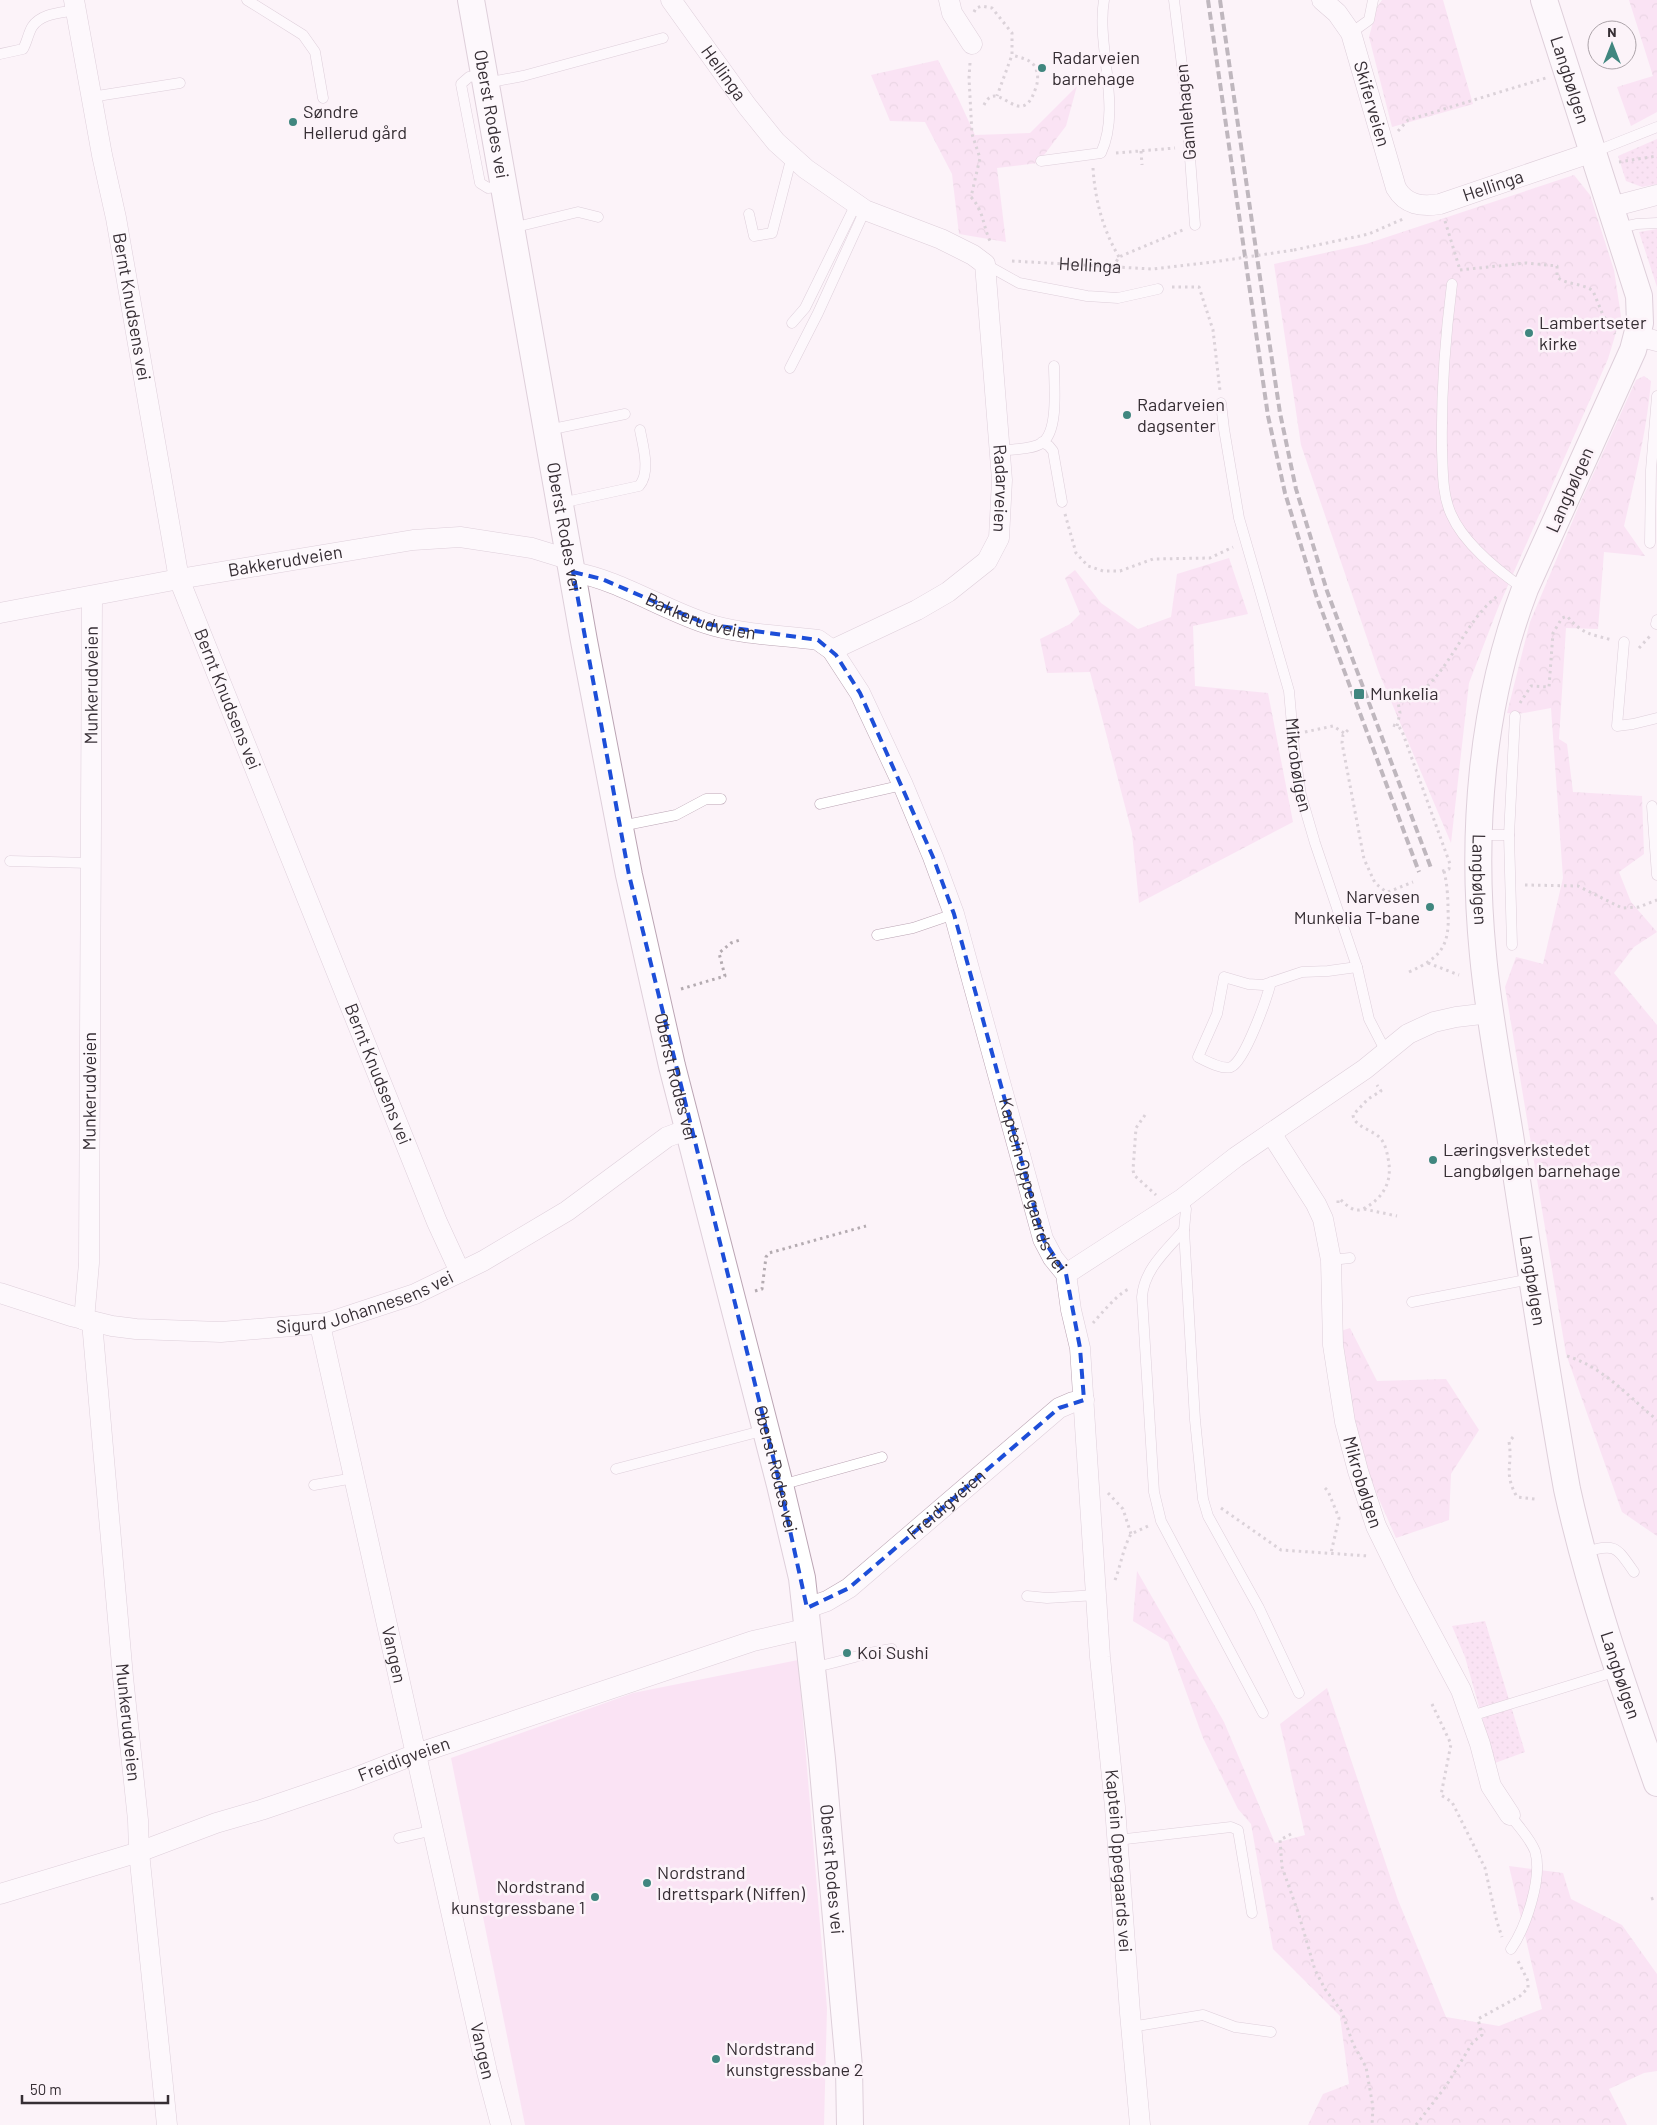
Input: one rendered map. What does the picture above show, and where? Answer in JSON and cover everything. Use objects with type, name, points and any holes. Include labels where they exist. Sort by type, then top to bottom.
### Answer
[{"type":"street","name":"Oberst Rodes vei","points":[[471,0],[584,641],[620,826],[670,1057],[802,1578],[808,1618],[849,2067],[850,2125]]},
{"type":"street","name":"Hellinga","points":[[671,0],[747,106],[776,142],[806,169],[860,207],[941,239],[973,254],[985,264]]},
{"type":"street","points":[[949,0],[952,13],[972,44]]},
{"type":"street","name":"Skiferveien","points":[[1322,0],[1337,13],[1351,33],[1396,188],[1401,197],[1408,202],[1418,205]]},
{"type":"street","name":"Langbølgen","points":[[1544,0],[1604,157],[1615,217],[1641,314],[1637,337],[1627,364],[1515,591],[1513,621],[1502,661],[1485,753],[1480,835],[1479,910],[1490,1013],[1560,1448],[1582,1552],[1618,1670],[1657,1783]]},
{"type":"street","name":"Bernt Knudsens vei","points":[[75,5],[91,97],[116,218],[179,579],[430,1205],[460,1272]]},
{"type":"street","name":"Hellinga","points":[[1418,205],[1440,204],[1604,157]]},
{"type":"street","points":[[1615,217],[1657,195]]},
{"type":"street","name":"Radarveien","points":[[832,650],[948,592],[987,561],[998,538],[1002,480],[985,264]]},
{"type":"street","name":"Bakkerudveien","points":[[0,614],[179,579],[351,550],[438,537],[460,537],[532,548],[706,624],[728,629],[818,640],[832,650]]},
{"type":"street","name":"Munkerudveien","points":[[92,597],[90,1263],[88,1320],[167,2125]]},
{"type":"street","name":"Kaptein Oppegaards vei","points":[[832,650],[860,693],[903,785],[933,856],[954,914],[1043,1239],[1053,1258],[1066,1274],[1070,1310],[1080,1348],[1097,1592],[1140,2125]]},
{"type":"street","points":[[1066,1274],[1176,1203],[1270,1133],[1326,1097],[1408,1034],[1434,1022],[1464,1015],[1490,1013]]},
{"type":"street","name":"Sigurd Johannesens vei","points":[[0,1293],[88,1320],[136,1329],[220,1332],[320,1325],[415,1294],[442,1283],[484,1261],[567,1211],[667,1137],[689,1128]]},
{"type":"street","name":"Mikrobølgen","points":[[1270,1133],[1316,1204],[1340,1259],[1330,1310],[1336,1372],[1345,1422],[1376,1526],[1408,1591],[1451,1668],[1471,1716],[1491,1786],[1510,1816]]},
{"type":"street","name":"Vangen","points":[[320,1325],[487,2072],[501,2125]]},
{"type":"street","name":"Freidigveien","points":[[0,1894],[139,1852],[216,1823],[352,1779],[416,1754],[753,1641],[808,1618],[827,1601],[848,1588],[1059,1408],[1072,1402],[1084,1400]]},
{"type":"lane","points":[[247,0],[304,35],[315,52],[323,98]]},
{"type":"lane","points":[[1041,161],[1096,154],[1104,146],[1110,106],[1103,26],[1104,0]]},
{"type":"lane","name":"Gamlehagen","points":[[1174,0],[1185,90],[1195,225]]},
{"type":"lane","points":[[1351,33],[1365,25],[1369,20],[1373,0]]},
{"type":"lane","points":[[0,54],[23,49],[32,27],[39,20],[75,5]]},
{"type":"lane","points":[[486,79],[523,76],[663,38]]},
{"type":"lane","points":[[91,97],[180,83]]},
{"type":"lane","points":[[1604,157],[1657,127]]},
{"type":"lane","points":[[749,214],[754,236],[772,233],[792,156]]},
{"type":"lane","points":[[792,323],[804,308],[860,207]]},
{"type":"lane","points":[[790,368],[818,313],[860,207]]},
{"type":"lane","points":[[512,228],[578,212],[598,217]]},
{"type":"lane","points":[[1615,217],[1657,223]]},
{"type":"lane","points":[[985,264],[1019,282],[1087,296],[1118,298],[1158,289]]},
{"type":"lane","points":[[1452,284],[1444,341],[1442,420],[1445,496],[1458,527],[1497,568],[1515,591]]},
{"type":"lane","points":[[999,451],[1031,447],[1042,442],[1048,436],[1053,423],[1054,366]]},
{"type":"lane","points":[[1650,543],[1651,470],[1657,396]]},
{"type":"lane","name":"Mikrobølgen","points":[[1221,403],[1233,488],[1251,560],[1289,691],[1292,734],[1301,795],[1357,966],[1368,1019],[1386,1052]]},
{"type":"lane","points":[[548,430],[625,414]]},
{"type":"lane","points":[[561,503],[639,486],[642,482],[645,460],[640,430]]},
{"type":"lane","points":[[1042,442],[1053,451],[1062,502]]},
{"type":"lane","points":[[1624,642],[1617,726],[1657,718]]},
{"type":"lane","points":[[1512,945],[1509,835],[1516,711]]},
{"type":"lane","points":[[820,804],[903,785]]},
{"type":"lane","points":[[620,826],[676,815],[706,799],[721,799]]},
{"type":"lane","points":[[1652,806],[1657,875]]},
{"type":"lane","points":[[1480,835],[1509,835]]},
{"type":"lane","points":[[10,861],[90,863]]},
{"type":"lane","points":[[877,935],[913,928],[954,914]]},
{"type":"lane","points":[[1271,982],[1258,1022],[1239,1060],[1233,1066],[1227,1068],[1198,1057],[1217,1014],[1224,977],[1248,984],[1263,985],[1271,982],[1302,972],[1328,971],[1357,966]]},
{"type":"lane","points":[[1176,1203],[1186,1209],[1184,1230],[1195,1420],[1203,1499],[1208,1516],[1259,1608],[1300,1693]]},
{"type":"lane","points":[[1184,1230],[1148,1272],[1143,1288],[1154,1492],[1160,1521],[1263,1713]]},
{"type":"lane","points":[[1412,1302],[1532,1278]]},
{"type":"lane","points":[[616,1469],[766,1430]]},
{"type":"lane","points":[[780,1486],[882,1457]]},
{"type":"lane","points":[[314,1485],[354,1478]]},
{"type":"lane","points":[[1582,1552],[1606,1547],[1614,1548],[1623,1556],[1634,1572]]},
{"type":"lane","points":[[1027,1596],[1047,1598],[1097,1592]]},
{"type":"lane","points":[[812,1667],[827,1665],[870,1652],[892,1650]]},
{"type":"lane","points":[[1471,1716],[1618,1670]]},
{"type":"lane","points":[[1510,1816],[1535,1852],[1536,1864],[1533,1894],[1523,1926],[1511,1948]]},
{"type":"lane","points":[[1117,1840],[1231,1827],[1238,1830],[1252,1913]]},
{"type":"lane","points":[[399,1838],[434,1830]]},
{"type":"lane","points":[[1131,2027],[1203,2015],[1235,2027],[1271,2032]]},
{"type":"path","points":[[974,12],[976,8],[982,6],[992,8],[1012,33],[1012,55],[997,96]]},
{"type":"path","points":[[972,44],[969,78],[972,134],[980,158],[971,197],[980,207],[984,228],[992,244],[985,264]]},
{"type":"path","points":[[984,105],[988,98],[997,96],[1009,104],[1020,106],[1028,101],[1035,91],[1038,78],[1035,66],[1030,61],[1012,55]]},
{"type":"path","points":[[1394,134],[1408,120],[1549,76]]},
{"type":"path","points":[[1119,258],[1111,244],[1101,218],[1094,185],[1096,154],[1179,148]]},
{"type":"path","points":[[1141,151],[1142,165]]},
{"type":"path","points":[[1604,157],[1657,156]]},
{"type":"path","points":[[1440,204],[1460,270],[1452,284]]},
{"type":"path","name":"Hellinga","points":[[985,264],[1016,261],[1152,269],[1213,262],[1340,242],[1385,228],[1410,215],[1418,205]]},
{"type":"path","points":[[1113,267],[1119,258],[1195,225]]},
{"type":"path","points":[[1460,270],[1526,263],[1556,266],[1557,277],[1560,280],[1582,285],[1593,291],[1603,315],[1637,337]]},
{"type":"path","points":[[1152,269],[1156,274],[1158,289],[1199,287],[1213,330],[1221,403]]},
{"type":"path","points":[[1062,502],[1076,553],[1088,566],[1103,571],[1120,570],[1153,559],[1196,560],[1210,558],[1246,540]]},
{"type":"path","points":[[1439,872],[1448,868],[1450,864],[1402,731],[1395,725],[1400,713],[1398,702],[1416,696],[1429,684],[1471,626],[1495,598],[1515,591]]},
{"type":"path","points":[[1516,711],[1531,686],[1549,687],[1553,633],[1562,618],[1567,616],[1573,624],[1587,634],[1624,642]]},
{"type":"path","points":[[1623,661],[1639,648],[1656,629],[1657,622]]},
{"type":"path","points":[[1292,734],[1332,726],[1344,733]]},
{"type":"path","points":[[1348,730],[1344,733],[1342,743],[1364,859],[1375,882],[1395,899]]},
{"type":"path","points":[[1409,972],[1428,963],[1445,944],[1451,926],[1444,870]]},
{"type":"path","points":[[1388,892],[1413,882]]},
{"type":"path","points":[[1534,884],[1578,886],[1622,908],[1639,907],[1657,900]]},
{"type":"path","points":[[681,989],[726,976],[719,954],[731,943],[740,940]]},
{"type":"path","points":[[1428,963],[1460,975]]},
{"type":"path","points":[[1338,1203],[1340,1199],[1351,1209],[1360,1210],[1382,1194],[1388,1185],[1390,1175],[1387,1152],[1380,1138],[1353,1119],[1355,1111],[1381,1091],[1376,1084]]},
{"type":"path","points":[[1146,1114],[1136,1128],[1134,1175],[1176,1203]]},
{"type":"path","points":[[1364,1208],[1371,1212],[1397,1216]]},
{"type":"path","points":[[755,1291],[762,1289],[766,1257],[769,1254],[866,1226]]},
{"type":"path","points":[[1089,1327],[1120,1294],[1126,1289],[1133,1289]]},
{"type":"path","points":[[1562,1354],[1579,1360],[1604,1374],[1657,1420]]},
{"type":"path","points":[[1513,1437],[1509,1442],[1510,1461],[1508,1475],[1510,1485],[1517,1496],[1535,1499]]},
{"type":"path","points":[[1325,1488],[1339,1518],[1331,1553]]},
{"type":"path","points":[[1097,1592],[1112,1588],[1126,1543],[1131,1534],[1123,1509],[1106,1491]]},
{"type":"path","points":[[1203,1499],[1217,1505],[1281,1550],[1377,1557]]},
{"type":"path","points":[[1416,2125],[1446,2086],[1473,2042],[1482,2035],[1478,2019],[1520,1996],[1528,1988],[1528,1981],[1511,1948],[1503,1939],[1497,1922],[1485,1868],[1452,1802],[1441,1795],[1451,1744],[1432,1704]]},
{"type":"path","points":[[1292,1834],[1280,1840],[1282,1867],[1298,1912],[1315,1970],[1325,1989],[1342,2012],[1353,2044],[1366,2067],[1373,2107],[1372,2125]]},
{"type":"path","points":[[1651,1899],[1657,1897]]},
{"type":"highlighted area","points":[[573,572],[602,579],[706,624],[818,640],[836,655],[860,693],[933,857],[954,914],[1043,1239],[1066,1274],[1080,1348],[1084,1400],[1059,1408],[849,1588],[807,1608],[780,1485],[629,875]]},
{"type":"green space","points":[[1382,0],[1443,0],[1473,104],[1392,127],[1369,37],[1377,7]]},
{"type":"green space","points":[[1629,0],[1657,0],[1657,112],[1631,126],[1617,87],[1653,76],[1637,20],[1635,20]]},
{"type":"green space","points":[[938,60],[975,135],[1030,133],[1077,86],[1066,126],[1038,163],[997,168],[1006,242],[959,234],[952,174],[925,122],[890,121],[871,75]]},
{"type":"green space","points":[[1657,139],[1657,184],[1642,187],[1626,181],[1618,156]]},
{"type":"green space","points":[[1574,175],[1590,195],[1614,270],[1621,316],[1608,359],[1498,608],[1469,683],[1451,843],[1379,673],[1301,445],[1274,264],[1366,244]]},
{"type":"green space","points":[[1657,229],[1657,287],[1639,232]]},
{"type":"green space","points":[[1644,376],[1651,381],[1647,418],[1624,526],[1645,556],[1604,552],[1598,629],[1566,628],[1559,739],[1567,744],[1573,792],[1642,796],[1644,854],[1619,872],[1631,902],[1657,932],[1634,947],[1614,973],[1657,1025],[1657,1536],[1622,1512],[1566,1354],[1505,987],[1516,957],[1543,964],[1563,878],[1551,708],[1518,714],[1507,713],[1530,622],[1581,501],[1636,380]]},
{"type":"green space","points":[[1229,558],[1248,614],[1193,626],[1195,686],[1268,693],[1293,822],[1139,903],[1132,833],[1090,672],[1047,673],[1040,639],[1070,624],[1080,614],[1065,578],[1075,570],[1101,603],[1138,629],[1171,617],[1177,574]]},
{"type":"green space","points":[[1350,1328],[1377,1381],[1446,1379],[1479,1430],[1451,1474],[1449,1520],[1396,1538],[1360,1456],[1338,1332]]},
{"type":"green space","points":[[1137,1571],[1224,1722],[1275,1843],[1305,1835],[1280,1724],[1327,1688],[1398,1900],[1446,2017],[1499,2026],[1542,2009],[1509,1866],[1563,1873],[1571,1899],[1622,1925],[1657,1974],[1657,2071],[1644,2073],[1609,2089],[1627,2125],[1308,2125],[1323,2094],[1349,2084],[1340,2016],[1273,1949],[1251,1824],[1238,1809],[1203,1738],[1168,1642],[1133,1621]]},
{"type":"green space","points":[[1485,1621],[1525,1752],[1495,1763],[1465,1657],[1452,1626]]},
{"type":"green space","name":"Nordstrand Idrettspark (Niffen)","points":[[798,1660],[827,2008],[824,2125],[525,2125],[451,1758],[633,1693]]},
{"type":"railway","points":[[1208,0],[1268,416],[1285,493],[1316,595],[1419,872]]},
{"type":"railway","points":[[1220,0],[1280,413],[1296,489],[1327,591],[1431,868]]},
{"type":"place","name":"Radarveien barnehage","points":[[1042,68]]},
{"type":"place","name":"Søndre Hellerud gård","points":[[293,122]]},
{"type":"place","name":"Lambertseter kirke","points":[[1529,333]]},
{"type":"place","name":"Radarveien dagsenter","points":[[1127,415]]},
{"type":"place","name":"Munkelia","points":[[1359,694]]},
{"type":"place","name":"Narvesen Munkelia T-bane","points":[[1430,907]]},
{"type":"place","name":"Læringsverkstedet Langbølgen barnehage","points":[[1433,1160]]},
{"type":"place","name":"Koi Sushi","points":[[847,1653]]},
{"type":"place","name":"Nordstrand Idrettspark (Niffen)","points":[[647,1883]]},
{"type":"place","name":"Nordstrand kunstgressbane 1","points":[[595,1897]]},
{"type":"place","name":"Nordstrand kunstgressbane 2","points":[[716,2059]]}]
